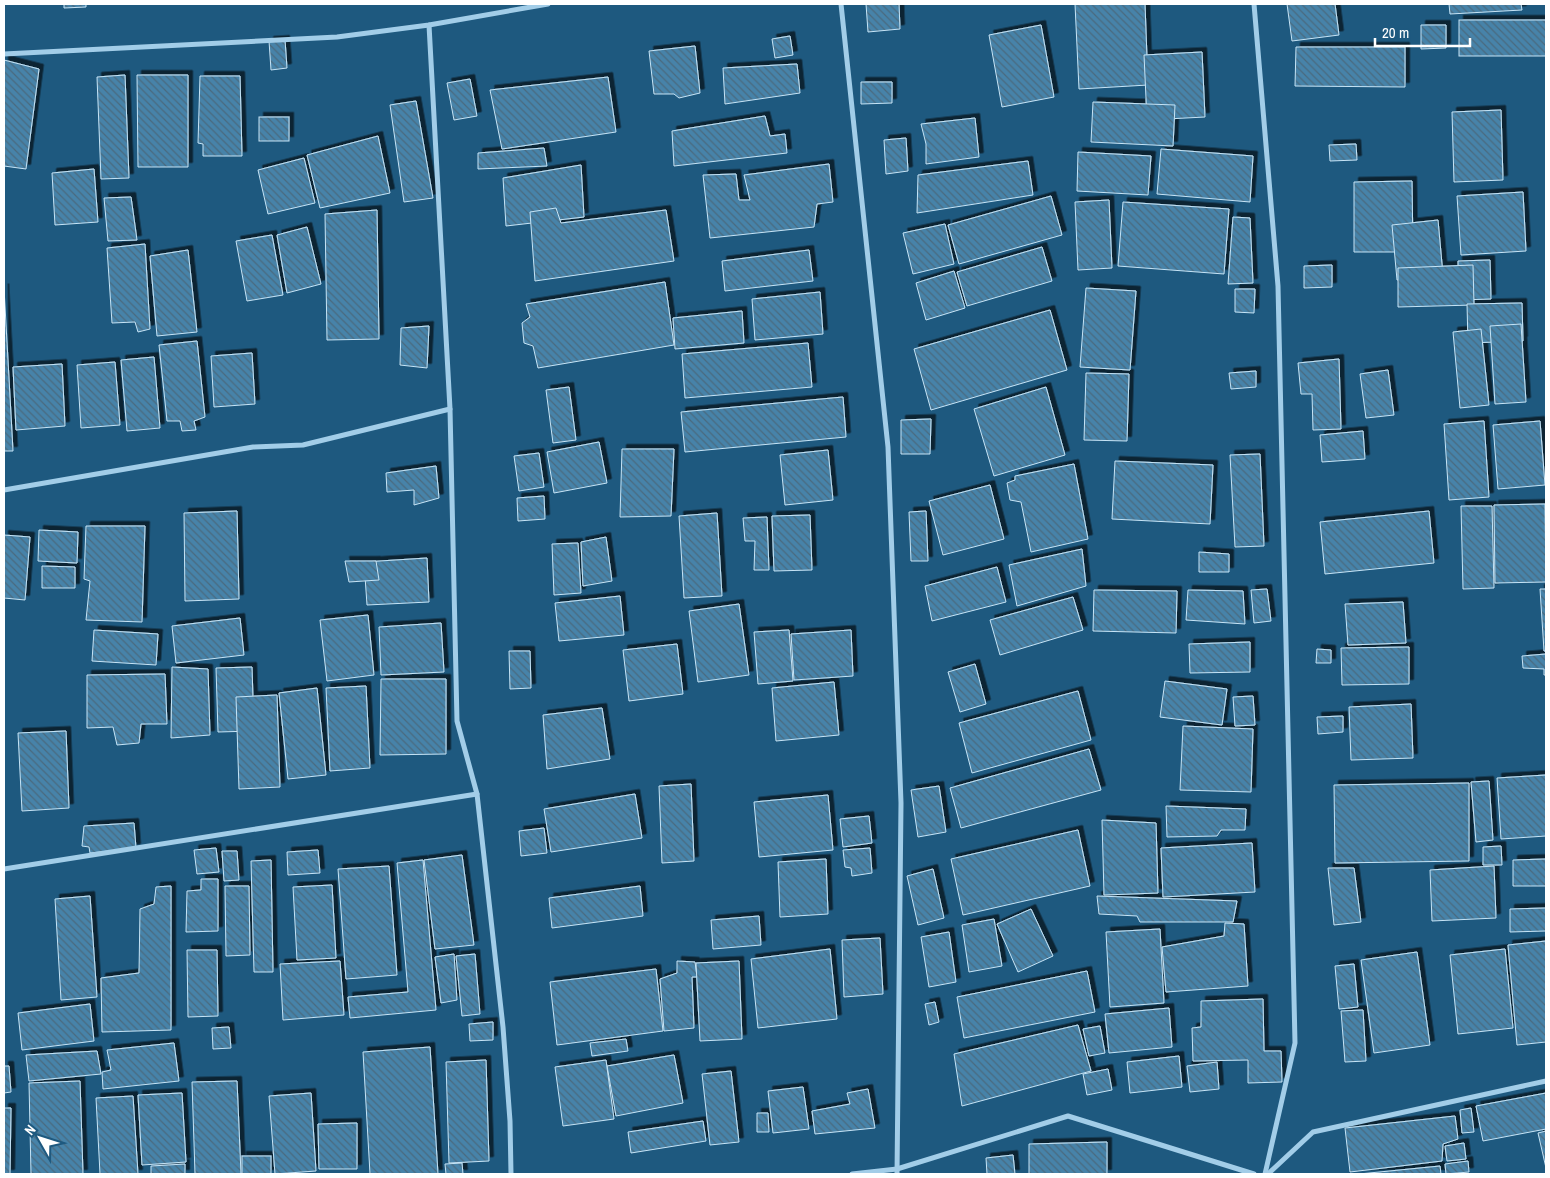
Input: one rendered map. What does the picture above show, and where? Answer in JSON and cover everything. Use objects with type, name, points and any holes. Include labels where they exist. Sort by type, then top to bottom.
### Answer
[{"type":"street","points":[[4,54],[337,37],[429,25],[548,4]]},
{"type":"street","points":[[841,4],[888,447],[901,803],[897,1172]]},
{"type":"street","points":[[1254,4],[1278,286],[1295,1043],[1266,1174]]},
{"type":"street","points":[[429,25],[450,409],[457,720],[477,794],[503,1027],[510,1121],[511,1174]]},
{"type":"street","points":[[4,490],[253,447],[303,445],[450,409]]},
{"type":"street","points":[[4,869],[477,794]]},
{"type":"street","points":[[1266,1174],[1313,1132],[1546,1081]]},
{"type":"street","points":[[852,1174],[897,1172],[1068,1116],[1254,1174]]},
{"type":"building","points":[[64,4],[86,4],[86,7],[64,8]]},
{"type":"building","points":[[866,4],[899,4],[900,29],[868,32]]},
{"type":"building","points":[[1075,4],[1145,4],[1148,85],[1079,89]]},
{"type":"building","points":[[1287,4],[1335,4],[1339,35],[1292,41]]},
{"type":"building","points":[[1449,4],[1521,4],[1522,10],[1450,14]]},
{"type":"building","points":[[1459,20],[1546,20],[1546,56],[1459,56]]},
{"type":"building","points":[[1041,25],[1054,97],[1002,107],[989,35]]},
{"type":"building","points":[[1421,25],[1446,25],[1446,48],[1421,49]]},
{"type":"building","points":[[790,36],[793,55],[775,58],[772,39]]},
{"type":"building","points":[[285,40],[287,68],[271,70],[269,41]]},
{"type":"building","points":[[695,46],[700,93],[679,98],[674,94],[654,94],[649,51]]},
{"type":"building","points":[[1296,47],[1405,47],[1405,87],[1295,86]]},
{"type":"building","points":[[1202,52],[1205,117],[1147,120],[1144,55]]},
{"type":"building","points":[[4,60],[39,69],[26,169],[4,166]]},
{"type":"building","points":[[797,64],[800,93],[725,104],[723,68]]},
{"type":"building","points":[[125,75],[129,178],[101,179],[97,77]]},
{"type":"building","points":[[137,75],[188,75],[188,167],[138,167]]},
{"type":"building","points":[[200,76],[240,76],[242,156],[203,156],[203,144],[198,143]]},
{"type":"building","points":[[608,77],[616,132],[502,149],[490,90]]},
{"type":"building","points":[[470,79],[477,116],[454,120],[447,83]]},
{"type":"building","points":[[861,82],[892,82],[892,103],[861,104]]},
{"type":"building","points":[[416,101],[433,198],[404,202],[390,105]]},
{"type":"building","points":[[1093,102],[1175,105],[1173,146],[1091,142]]},
{"type":"building","points":[[1501,110],[1503,180],[1454,182],[1452,112]]},
{"type":"building","points":[[765,116],[770,136],[785,134],[787,153],[674,166],[672,131]]},
{"type":"building","points":[[259,117],[289,117],[289,141],[259,141]]},
{"type":"building","points":[[975,118],[979,157],[926,164],[926,144],[921,124]]},
{"type":"building","points":[[378,136],[390,193],[320,208],[307,155]]},
{"type":"building","points":[[906,138],[908,171],[886,174],[884,140]]},
{"type":"building","points":[[1356,144],[1357,160],[1330,161],[1329,145]]},
{"type":"building","points":[[544,148],[547,166],[478,169],[478,153]]},
{"type":"building","points":[[1161,149],[1253,156],[1250,202],[1157,194]]},
{"type":"building","points":[[1078,152],[1151,156],[1148,195],[1077,191]]},
{"type":"building","points":[[304,158],[315,203],[268,214],[258,170]]},
{"type":"building","points":[[1028,161],[1033,195],[917,213],[918,175]]},
{"type":"building","points":[[829,164],[833,202],[817,204],[814,227],[710,238],[703,175],[736,174],[739,200],[750,200],[744,175]]},
{"type":"building","points":[[581,165],[584,217],[506,226],[503,178]]},
{"type":"building","points":[[94,169],[98,222],[55,225],[52,173]]},
{"type":"building","points":[[1412,181],[1413,252],[1354,252],[1354,182]]},
{"type":"building","points":[[1523,192],[1526,251],[1461,255],[1457,196]]},
{"type":"building","points":[[1051,196],[1062,235],[959,264],[948,225]]},
{"type":"building","points":[[131,197],[137,240],[108,241],[104,198]]},
{"type":"building","points":[[1109,200],[1112,268],[1078,270],[1075,202]]},
{"type":"building","points":[[1123,202],[1229,209],[1224,274],[1118,266]]},
{"type":"building","points":[[556,208],[561,223],[666,210],[674,261],[535,281],[530,212]]},
{"type":"building","points":[[377,210],[379,339],[327,340],[325,214]]},
{"type":"building","points":[[1233,217],[1250,218],[1253,283],[1228,284]]},
{"type":"building","points":[[1438,220],[1443,275],[1397,280],[1392,225]]},
{"type":"building","points":[[945,224],[954,264],[913,274],[903,233]]},
{"type":"building","points":[[307,227],[321,284],[287,293],[277,235]]},
{"type":"building","points":[[272,235],[283,295],[247,301],[236,241]]},
{"type":"building","points":[[145,244],[150,329],[138,332],[135,322],[112,323],[107,248]]},
{"type":"building","points":[[1042,247],[1052,281],[967,306],[957,272]]},
{"type":"building","points":[[188,250],[197,332],[157,336],[150,256]]},
{"type":"building","points":[[809,250],[813,281],[725,291],[722,261]]},
{"type":"building","points":[[1490,260],[1491,299],[1459,300],[1458,261]]},
{"type":"building","points":[[1332,265],[1332,287],[1304,288],[1304,266]]},
{"type":"building","points":[[1473,265],[1474,305],[1398,307],[1398,268]]},
{"type":"building","points":[[954,271],[965,308],[926,320],[916,283]]},
{"type":"building","points":[[665,282],[674,345],[538,368],[533,346],[524,343],[522,323],[530,317],[526,304]]},
{"type":"building","points":[[4,288],[13,451],[4,451]]},
{"type":"building","points":[[1086,288],[1136,291],[1130,370],[1080,367]]},
{"type":"building","points":[[1235,289],[1255,289],[1254,313],[1235,312]]},
{"type":"building","points":[[820,292],[823,334],[755,340],[752,299]]},
{"type":"building","points":[[1522,303],[1523,341],[1468,343],[1467,304]]},
{"type":"building","points":[[1050,310],[1067,370],[931,410],[914,349]]},
{"type":"building","points":[[742,311],[744,343],[675,349],[673,318]]},
{"type":"building","points":[[1521,324],[1526,402],[1495,404],[1490,326]]},
{"type":"building","points":[[429,326],[427,368],[400,365],[401,328]]},
{"type":"building","points":[[1481,329],[1489,405],[1460,408],[1453,332]]},
{"type":"building","points":[[197,341],[205,417],[194,421],[196,430],[182,431],[180,421],[167,421],[159,345]]},
{"type":"building","points":[[808,343],[812,387],[685,398],[682,354]]},
{"type":"building","points":[[252,353],[255,404],[214,407],[211,356]]},
{"type":"building","points":[[154,357],[160,428],[127,431],[121,360]]},
{"type":"building","points":[[1339,359],[1341,429],[1313,430],[1312,394],[1301,394],[1298,363]]},
{"type":"building","points":[[115,362],[120,425],[81,428],[77,365]]},
{"type":"building","points":[[62,364],[65,426],[16,430],[13,367]]},
{"type":"building","points":[[1388,370],[1394,415],[1366,418],[1360,374]]},
{"type":"building","points":[[1256,371],[1256,387],[1231,389],[1229,373]]},
{"type":"building","points":[[1086,373],[1129,374],[1127,441],[1084,440]]},
{"type":"building","points":[[569,387],[576,440],[553,443],[546,390]]},
{"type":"building","points":[[1046,387],[1065,455],[994,476],[974,409]]},
{"type":"building","points":[[843,397],[846,437],[685,452],[681,412]]},
{"type":"building","points":[[931,419],[930,454],[901,454],[901,420]]},
{"type":"building","points":[[1484,421],[1489,497],[1449,500],[1444,424]]},
{"type":"building","points":[[1540,421],[1545,485],[1498,489],[1493,425]]},
{"type":"building","points":[[1363,431],[1365,459],[1322,462],[1320,435]]},
{"type":"building","points":[[599,442],[607,483],[554,493],[547,452]]},
{"type":"building","points":[[622,449],[674,449],[671,516],[620,517]]},
{"type":"building","points":[[828,450],[833,500],[785,505],[780,455]]},
{"type":"building","points":[[539,453],[544,487],[519,491],[514,456]]},
{"type":"building","points":[[1260,454],[1264,546],[1235,547],[1230,455]]},
{"type":"building","points":[[1115,461],[1213,465],[1210,524],[1112,519]]},
{"type":"building","points":[[1074,464],[1088,539],[1031,552],[1021,502],[1010,500],[1007,483],[1015,480],[1015,476]]},
{"type":"building","points":[[436,466],[439,498],[414,505],[414,490],[387,492],[386,473]]},
{"type":"building","points":[[990,485],[1004,539],[943,555],[929,501]]},
{"type":"building","points":[[544,496],[545,519],[518,521],[517,498]]},
{"type":"building","points":[[1545,504],[1546,582],[1495,583],[1494,505]]},
{"type":"building","points":[[1461,506],[1492,506],[1494,588],[1463,589]]},
{"type":"building","points":[[237,511],[239,599],[185,601],[184,513]]},
{"type":"building","points":[[926,511],[928,561],[911,561],[909,512]]},
{"type":"building","points":[[1429,511],[1434,563],[1325,574],[1320,522]]},
{"type":"building","points":[[717,513],[722,596],[684,598],[679,516]]},
{"type":"building","points":[[810,515],[812,570],[774,571],[772,516]]},
{"type":"building","points":[[767,517],[769,570],[754,570],[755,541],[745,541],[743,518]]},
{"type":"building","points":[[86,526],[145,526],[142,622],[86,620],[90,581],[84,579]]},
{"type":"building","points":[[39,530],[78,532],[77,563],[38,561]]},
{"type":"building","points":[[4,535],[30,537],[25,600],[4,598]]},
{"type":"building","points":[[606,537],[612,581],[583,586],[581,542]]},
{"type":"building","points":[[578,543],[581,593],[554,595],[552,544]]},
{"type":"building","points":[[1082,549],[1086,586],[1017,606],[1009,565]]},
{"type":"building","points":[[1199,552],[1229,554],[1229,572],[1199,572]]},
{"type":"building","points":[[427,558],[429,602],[367,605],[364,562]]},
{"type":"building","points":[[345,561],[376,561],[379,580],[349,582]]},
{"type":"building","points":[[42,566],[75,567],[75,588],[42,588]]},
{"type":"building","points":[[997,567],[1006,602],[932,621],[925,586]]},
{"type":"building","points":[[1267,589],[1271,621],[1254,623],[1251,590]]},
{"type":"building","points":[[1540,589],[1546,589],[1546,651],[1544,651]]},
{"type":"building","points":[[1094,590],[1177,591],[1176,633],[1093,631]]},
{"type":"building","points":[[1188,590],[1243,591],[1245,624],[1186,620]]},
{"type":"building","points":[[620,596],[624,635],[559,641],[555,603]]},
{"type":"building","points":[[1073,597],[1083,630],[1000,655],[990,620]]},
{"type":"building","points":[[1403,602],[1406,643],[1348,645],[1345,604]]},
{"type":"building","points":[[739,604],[749,675],[698,682],[689,611]]},
{"type":"building","points":[[368,615],[374,675],[327,681],[320,620]]},
{"type":"building","points":[[240,618],[244,655],[176,663],[172,626]]},
{"type":"building","points":[[441,623],[444,672],[381,675],[379,627]]},
{"type":"building","points":[[94,630],[158,634],[156,665],[92,661]]},
{"type":"building","points":[[789,630],[793,681],[758,684],[754,632]]},
{"type":"building","points":[[851,630],[853,676],[794,680],[791,634]]},
{"type":"building","points":[[1250,642],[1250,672],[1190,673],[1189,644]]},
{"type":"building","points":[[677,644],[683,694],[629,701],[623,650]]},
{"type":"building","points":[[1409,647],[1409,684],[1342,685],[1341,648]]},
{"type":"building","points":[[1317,649],[1331,650],[1331,663],[1316,663]]},
{"type":"building","points":[[509,651],[530,651],[531,688],[510,689]]},
{"type":"building","points":[[1546,654],[1546,675],[1544,675],[1544,669],[1523,668],[1522,656]]},
{"type":"building","points":[[975,664],[986,704],[960,712],[948,672]]},
{"type":"building","points":[[172,667],[208,669],[210,735],[171,738]]},
{"type":"building","points":[[252,667],[254,731],[218,732],[216,668]]},
{"type":"building","points":[[165,674],[167,724],[141,724],[139,743],[117,745],[113,727],[87,728],[87,675]]},
{"type":"building","points":[[381,679],[446,679],[446,754],[380,755]]},
{"type":"building","points":[[1165,681],[1227,689],[1222,725],[1160,717]]},
{"type":"building","points":[[834,682],[839,735],[776,741],[772,688]]},
{"type":"building","points":[[366,686],[370,768],[330,771],[326,688]]},
{"type":"building","points":[[317,688],[326,775],[288,779],[279,693]]},
{"type":"building","points":[[1078,691],[1091,740],[972,773],[959,723]]},
{"type":"building","points":[[277,695],[280,787],[239,789],[236,697]]},
{"type":"building","points":[[1253,696],[1255,725],[1235,726],[1233,697]]},
{"type":"building","points":[[1411,704],[1413,758],[1351,760],[1349,707]]},
{"type":"building","points":[[602,708],[610,759],[547,769],[543,715]]},
{"type":"building","points":[[1343,716],[1343,732],[1318,734],[1317,717]]},
{"type":"building","points":[[1183,726],[1253,729],[1251,792],[1180,790]]},
{"type":"building","points":[[66,731],[69,808],[22,811],[18,733]]},
{"type":"building","points":[[1089,749],[1101,790],[961,828],[950,788]]},
{"type":"building","points":[[1546,775],[1546,836],[1501,839],[1497,778]]},
{"type":"building","points":[[1489,781],[1493,840],[1476,842],[1471,782]]},
{"type":"building","points":[[1469,783],[1469,861],[1335,863],[1334,785]]},
{"type":"building","points":[[691,784],[694,861],[662,863],[659,786]]},
{"type":"building","points":[[939,786],[946,832],[918,837],[911,790]]},
{"type":"building","points":[[635,794],[642,838],[551,852],[544,809]]},
{"type":"building","points":[[828,795],[833,850],[759,857],[754,802]]},
{"type":"building","points":[[1166,806],[1246,809],[1245,830],[1221,830],[1217,836],[1167,837]]},
{"type":"building","points":[[869,816],[872,843],[843,847],[840,819]]},
{"type":"building","points":[[1102,820],[1156,823],[1158,893],[1104,895]]},
{"type":"building","points":[[134,823],[136,848],[90,853],[89,847],[82,846],[84,826]]},
{"type":"building","points":[[544,828],[547,853],[521,856],[519,831]]},
{"type":"building","points":[[1078,830],[1090,886],[963,915],[951,859]]},
{"type":"building","points":[[1252,843],[1255,892],[1163,897],[1161,848]]},
{"type":"building","points":[[1501,846],[1502,865],[1483,865],[1483,847]]},
{"type":"building","points":[[216,848],[219,872],[197,874],[194,850]]},
{"type":"building","points":[[870,848],[872,873],[852,876],[851,868],[845,867],[843,850]]},
{"type":"building","points":[[318,850],[320,873],[288,875],[287,852]]},
{"type":"building","points":[[222,851],[237,851],[239,880],[224,881]]},
{"type":"building","points":[[462,855],[474,945],[435,949],[424,860]]},
{"type":"building","points":[[826,859],[828,914],[780,917],[778,862]]},
{"type":"building","points":[[1546,859],[1546,886],[1513,886],[1513,860]]},
{"type":"building","points":[[271,860],[273,972],[254,972],[251,861]]},
{"type":"building","points":[[423,860],[436,1010],[350,1018],[348,997],[408,992],[397,863]]},
{"type":"building","points":[[389,866],[397,975],[346,979],[338,869]]},
{"type":"building","points":[[1494,866],[1496,918],[1432,921],[1430,870]]},
{"type":"building","points":[[1328,868],[1354,868],[1361,922],[1334,925]]},
{"type":"building","points":[[933,869],[944,918],[918,925],[907,876]]},
{"type":"building","points":[[201,879],[218,879],[218,931],[186,932],[187,891],[201,890]]},
{"type":"building","points":[[332,885],[336,958],[297,960],[293,887]]},
{"type":"building","points":[[171,886],[171,1030],[102,1032],[101,978],[139,973],[140,909],[154,904],[156,887]]},
{"type":"building","points":[[225,886],[249,886],[250,955],[226,956]]},
{"type":"building","points":[[640,886],[643,916],[552,928],[549,898]]},
{"type":"building","points":[[90,896],[97,997],[61,1000],[55,899]]},
{"type":"building","points":[[1097,896],[1237,901],[1233,922],[1140,922],[1137,916],[1099,914]]},
{"type":"building","points":[[1546,908],[1546,931],[1510,932],[1510,909]]},
{"type":"building","points":[[1031,909],[1053,956],[1018,972],[997,924]]},
{"type":"building","points":[[759,916],[761,945],[713,949],[711,920]]},
{"type":"building","points":[[994,919],[1002,966],[969,972],[962,925]]},
{"type":"building","points":[[1225,923],[1244,924],[1248,986],[1166,992],[1162,947],[1224,936]]},
{"type":"building","points":[[1160,929],[1164,1003],[1110,1007],[1106,932]]},
{"type":"building","points":[[949,932],[956,982],[929,987],[921,937]]},
{"type":"building","points":[[880,938],[883,994],[844,997],[842,940]]},
{"type":"building","points":[[1546,941],[1546,1042],[1517,1045],[1508,945]]},
{"type":"building","points":[[830,949],[837,1019],[758,1028],[751,959]]},
{"type":"building","points":[[1505,949],[1513,1028],[1458,1034],[1450,955]]},
{"type":"building","points":[[187,950],[217,950],[218,1016],[188,1017]]},
{"type":"building","points":[[1417,952],[1430,1045],[1374,1053],[1361,960]]},
{"type":"building","points":[[454,954],[457,1000],[441,1003],[435,957]]},
{"type":"building","points":[[475,954],[480,1014],[462,1016],[456,956]]},
{"type":"building","points":[[340,961],[344,1015],[283,1020],[280,964]]},
{"type":"building","points":[[677,961],[695,962],[697,977],[692,977],[694,1028],[664,1031],[660,979],[677,973]]},
{"type":"building","points":[[739,961],[742,1039],[700,1041],[696,963]]},
{"type":"building","points":[[1354,964],[1358,1007],[1339,1009],[1335,966]]},
{"type":"building","points":[[656,969],[663,1031],[557,1045],[550,982]]},
{"type":"building","points":[[1087,971],[1095,1012],[964,1038],[957,997]]},
{"type":"building","points":[[1263,999],[1264,1051],[1281,1051],[1282,1082],[1248,1083],[1248,1060],[1193,1061],[1192,1028],[1201,1027],[1201,1001]]},
{"type":"building","points":[[935,1002],[939,1022],[929,1025],[925,1004]]},
{"type":"building","points":[[90,1004],[94,1041],[22,1050],[18,1013]]},
{"type":"building","points":[[1169,1008],[1172,1047],[1109,1053],[1105,1014]]},
{"type":"building","points":[[1363,1010],[1366,1061],[1345,1062],[1341,1011]]},
{"type":"building","points":[[493,1022],[493,1040],[470,1041],[469,1024]]},
{"type":"building","points":[[1078,1025],[1091,1071],[962,1106],[954,1054]]},
{"type":"building","points":[[1100,1026],[1105,1053],[1089,1056],[1083,1029]]},
{"type":"building","points":[[229,1027],[231,1048],[213,1049],[212,1028]]},
{"type":"building","points":[[626,1039],[628,1051],[592,1056],[590,1043]]},
{"type":"building","points":[[174,1043],[179,1081],[103,1089],[102,1072],[111,1070],[107,1050]]},
{"type":"building","points":[[430,1047],[438,1174],[370,1174],[363,1052]]},
{"type":"building","points":[[97,1051],[101,1074],[29,1081],[26,1055]]},
{"type":"building","points":[[674,1055],[683,1103],[616,1116],[607,1066]]},
{"type":"building","points":[[1179,1056],[1182,1087],[1130,1093],[1127,1062]]},
{"type":"building","points":[[486,1060],[489,1161],[449,1163],[446,1062]]},
{"type":"building","points":[[606,1060],[614,1119],[563,1126],[555,1067]]},
{"type":"building","points":[[1217,1062],[1219,1089],[1190,1092],[1187,1066]]},
{"type":"building","points":[[4,1066],[9,1066],[11,1092],[4,1093]]},
{"type":"building","points":[[1108,1069],[1112,1090],[1087,1095],[1083,1074]]},
{"type":"building","points":[[731,1071],[739,1142],[710,1145],[702,1074]]},
{"type":"building","points":[[80,1081],[83,1174],[31,1174],[29,1083]]},
{"type":"building","points":[[237,1081],[241,1174],[195,1174],[192,1082]]},
{"type":"building","points":[[803,1087],[809,1129],[773,1133],[768,1091]]},
{"type":"building","points":[[868,1089],[875,1128],[815,1134],[812,1111],[850,1104],[847,1093]]},
{"type":"building","points":[[182,1093],[186,1162],[142,1165],[138,1095]]},
{"type":"building","points":[[311,1093],[316,1171],[275,1174],[269,1096]]},
{"type":"building","points":[[1546,1093],[1546,1129],[1483,1141],[1476,1106]]},
{"type":"building","points":[[133,1096],[138,1174],[100,1174],[96,1098]]},
{"type":"building","points":[[4,1108],[11,1108],[10,1174],[4,1174]]},
{"type":"building","points":[[1471,1108],[1474,1132],[1462,1133],[1460,1110]]},
{"type":"building","points":[[757,1113],[768,1113],[769,1132],[757,1132]]},
{"type":"building","points":[[1455,1116],[1458,1139],[1443,1144],[1442,1161],[1350,1172],[1345,1128]]},
{"type":"building","points":[[703,1121],[706,1141],[631,1153],[628,1132]]},
{"type":"building","points":[[357,1123],[357,1169],[319,1169],[318,1124]]},
{"type":"building","points":[[1546,1131],[1546,1168],[1538,1133]]},
{"type":"building","points":[[1107,1142],[1107,1174],[1029,1174],[1029,1144]]},
{"type":"building","points":[[1464,1143],[1466,1159],[1447,1161],[1445,1146]]},
{"type":"building","points":[[1013,1155],[1015,1174],[987,1174],[986,1158]]},
{"type":"building","points":[[242,1156],[271,1156],[271,1174],[242,1174]]},
{"type":"building","points":[[1468,1161],[1469,1172],[1446,1174],[1445,1164]]},
{"type":"building","points":[[462,1163],[463,1174],[446,1174],[445,1164]]},
{"type":"building","points":[[185,1164],[185,1174],[151,1174],[151,1166]]},
{"type":"building","points":[[1440,1166],[1441,1174],[1359,1174]]}]
